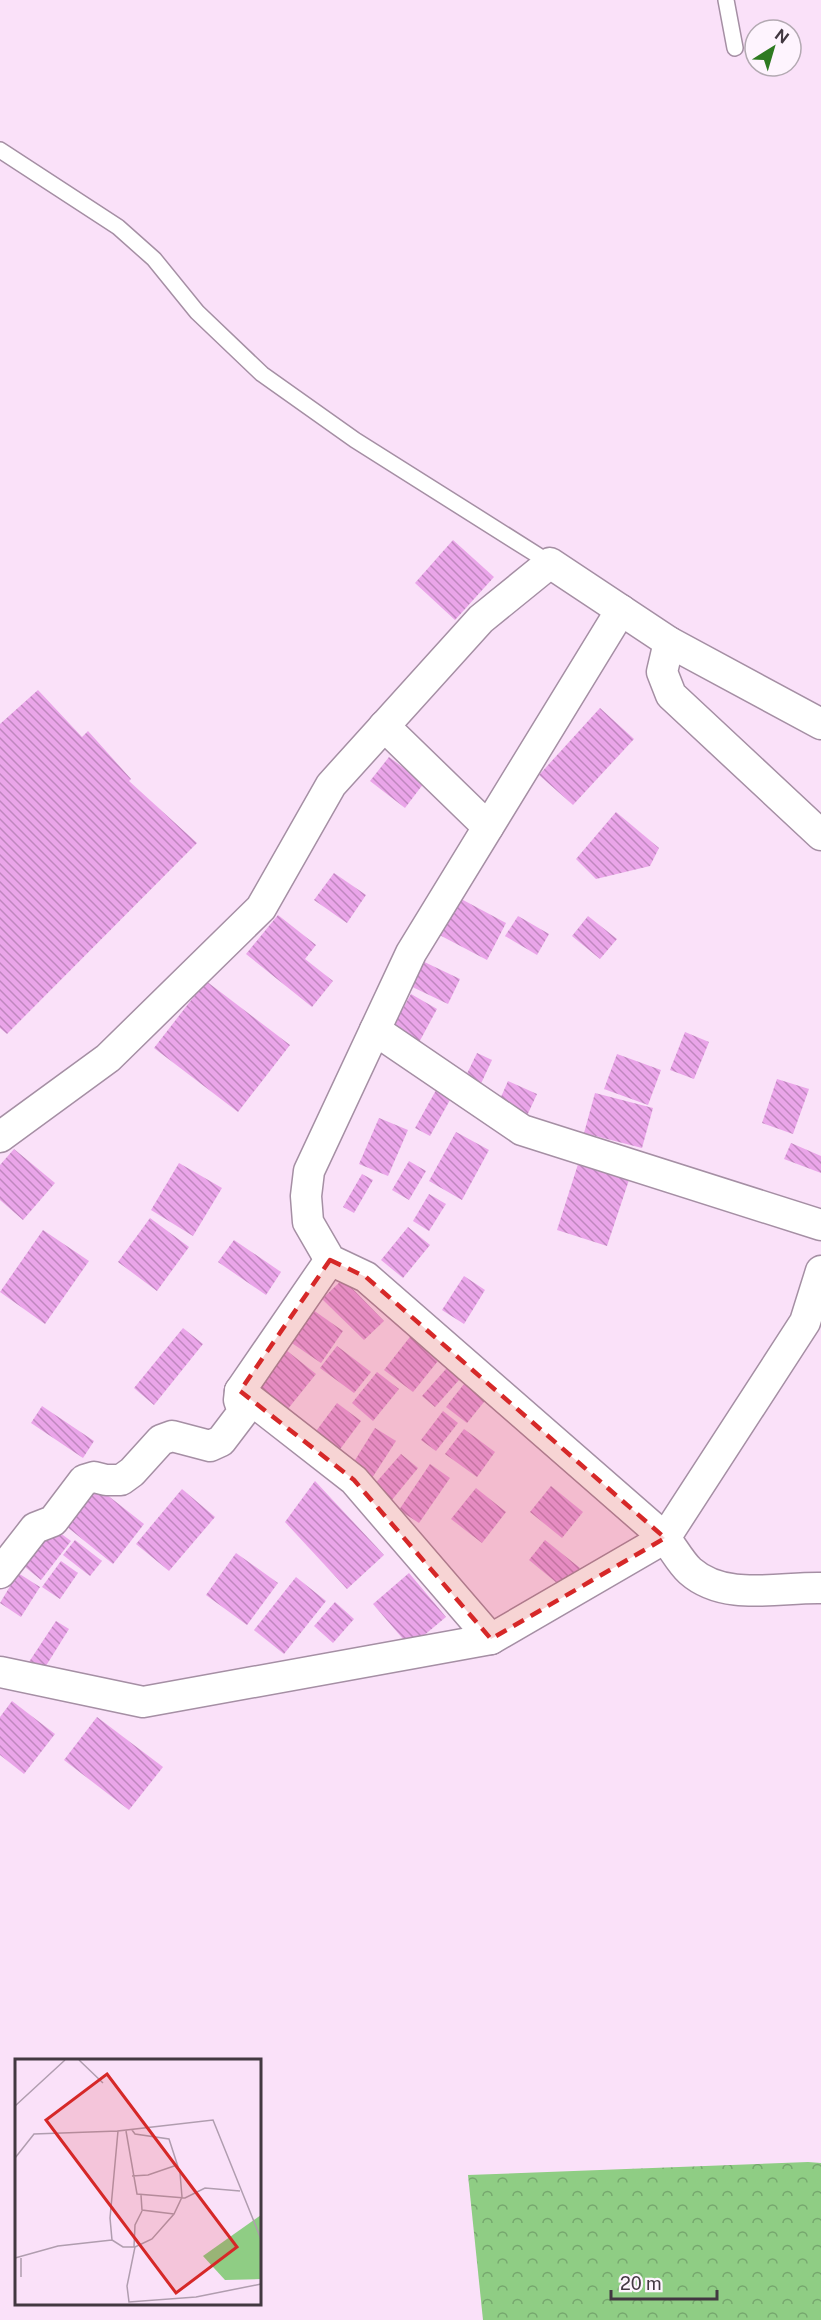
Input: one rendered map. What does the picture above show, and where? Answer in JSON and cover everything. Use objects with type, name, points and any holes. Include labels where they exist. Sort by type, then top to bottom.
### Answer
[{"type":"street","points":[[0,1137],[108,1058],[261,908],[331,785],[481,619],[550,563],[669,642],[821,724]]},
{"type":"street","points":[[621,610],[411,953],[309,1171],[306,1196],[308,1222],[330,1260],[366,1277],[665,1538],[691,1572],[723,1589],[821,1588]]},
{"type":"street","points":[[669,642],[662,672],[671,694],[821,835]]},
{"type":"street","points":[[384,726],[488,827]]},
{"type":"street","points":[[375,1030],[522,1130],[821,1225]]},
{"type":"street","points":[[0,1574],[35,1528],[52,1521],[84,1480],[94,1477],[121,1480],[132,1472],[161,1440],[172,1436],[210,1446],[221,1441],[243,1412],[239,1400],[240,1391],[330,1260]]},
{"type":"street","points":[[0,1672],[143,1702],[491,1639],[665,1538],[805,1322],[821,1271]]},
{"type":"street","points":[[240,1391],[354,1480],[491,1639]]},
{"type":"lane","points":[[726,0],[735,48]]},
{"type":"lane","points":[[0,150],[118,227],[154,259],[196,312],[262,374],[356,440],[550,563]]},
{"type":"highlighted area","points":[[330,1260],[366,1277],[665,1538],[491,1639],[354,1480],[240,1391]]},
{"type":"green space","points":[[821,2163],[821,2320],[483,2320],[468,2175]]},
{"type":"building","points":[[453,540],[494,577],[455,620],[415,583]]},
{"type":"building","points":[[38,690],[82,737],[88,731],[131,779],[129,781],[197,843],[7,1034],[0,1028],[0,724]]},
{"type":"building","points":[[600,708],[634,739],[573,805],[539,775]]},
{"type":"building","points":[[389,757],[424,783],[405,808],[370,781]]},
{"type":"building","points":[[616,812],[659,848],[650,866],[596,879],[576,859]]},
{"type":"building","points":[[334,873],[366,895],[347,923],[314,900]]},
{"type":"building","points":[[450,893],[506,923],[487,960],[430,930]]},
{"type":"building","points":[[278,915],[316,945],[305,959],[333,981],[312,1007],[246,954]]},
{"type":"building","points":[[518,916],[549,934],[537,955],[505,936]]},
{"type":"building","points":[[588,916],[617,939],[600,959],[572,936]]},
{"type":"building","points":[[416,958],[460,979],[448,1004],[404,983]]},
{"type":"building","points":[[206,981],[290,1045],[238,1112],[154,1048]]},
{"type":"building","points":[[411,994],[437,1009],[416,1048],[389,1033]]},
{"type":"building","points":[[685,1032],[709,1042],[694,1079],[670,1070]]},
{"type":"building","points":[[477,1053],[492,1060],[478,1090],[463,1082]]},
{"type":"building","points":[[617,1054],[661,1070],[648,1105],[604,1089]]},
{"type":"building","points":[[777,1079],[809,1089],[793,1134],[762,1123]]},
{"type":"building","points":[[508,1081],[537,1094],[525,1120],[497,1106]]},
{"type":"building","points":[[440,1083],[455,1091],[430,1136],[415,1128]]},
{"type":"building","points":[[595,1093],[653,1108],[642,1148],[584,1133]]},
{"type":"building","points":[[379,1118],[408,1130],[388,1176],[359,1164]]},
{"type":"building","points":[[456,1132],[489,1150],[462,1200],[429,1181]]},
{"type":"building","points":[[791,1143],[821,1156],[821,1173],[784,1159]]},
{"type":"building","points":[[14,1149],[55,1183],[23,1220],[0,1200],[0,1165]]},
{"type":"building","points":[[580,1158],[631,1174],[607,1246],[557,1230]]},
{"type":"building","points":[[409,1161],[426,1171],[409,1200],[392,1190]]},
{"type":"building","points":[[179,1163],[222,1188],[193,1236],[151,1210]]},
{"type":"building","points":[[362,1174],[373,1180],[354,1213],[343,1207]]},
{"type":"building","points":[[429,1194],[446,1204],[429,1231],[413,1221]]},
{"type":"building","points":[[150,1218],[189,1247],[157,1291],[118,1262]]},
{"type":"building","points":[[408,1227],[430,1245],[403,1278],[381,1260]]},
{"type":"building","points":[[43,1230],[89,1261],[45,1324],[0,1292]]},
{"type":"building","points":[[234,1240],[281,1272],[266,1295],[218,1262]]},
{"type":"building","points":[[464,1276],[485,1290],[464,1324],[442,1310]]},
{"type":"building","points":[[343,1279],[384,1321],[364,1340],[322,1299]]},
{"type":"building","points":[[306,1305],[343,1331],[321,1363],[283,1337]]},
{"type":"building","points":[[183,1328],[203,1344],[154,1405],[134,1388]]},
{"type":"building","points":[[417,1328],[446,1351],[413,1392],[384,1370]]},
{"type":"building","points":[[337,1346],[371,1372],[354,1393],[320,1368]]},
{"type":"building","points":[[286,1350],[316,1374],[283,1415],[253,1391]]},
{"type":"building","points":[[454,1360],[467,1371],[435,1407],[422,1396]]},
{"type":"building","points":[[377,1372],[399,1389],[373,1421],[352,1403]]},
{"type":"building","points":[[471,1375],[492,1392],[467,1423],[446,1407]]},
{"type":"building","points":[[337,1403],[361,1421],[335,1456],[311,1438]]},
{"type":"building","points":[[42,1406],[94,1441],[83,1458],[31,1423]]},
{"type":"building","points":[[443,1411],[458,1423],[436,1451],[421,1440]]},
{"type":"building","points":[[375,1428],[396,1441],[372,1478],[352,1465]]},
{"type":"building","points":[[464,1429],[495,1452],[477,1477],[445,1454]]},
{"type":"building","points":[[401,1454],[418,1468],[391,1501],[373,1486]]},
{"type":"building","points":[[430,1464],[450,1478],[419,1523],[399,1510]]},
{"type":"building","points":[[315,1481],[384,1555],[347,1589],[285,1522]]},
{"type":"building","points":[[551,1486],[583,1512],[562,1538],[530,1512]]},
{"type":"building","points":[[97,1487],[144,1524],[113,1564],[66,1526]]},
{"type":"building","points":[[476,1488],[506,1512],[482,1543],[451,1519]]},
{"type":"building","points":[[182,1489],[215,1517],[169,1571],[136,1544]]},
{"type":"building","points":[[48,1524],[71,1541],[41,1580],[19,1562]]},
{"type":"building","points":[[75,1540],[102,1561],[90,1576],[63,1555]]},
{"type":"building","points":[[545,1540],[580,1568],[563,1588],[529,1560]]},
{"type":"building","points":[[236,1553],[278,1583],[247,1625],[206,1595]]},
{"type":"building","points":[[61,1561],[78,1573],[60,1599],[42,1587]]},
{"type":"building","points":[[18,1573],[40,1587],[21,1617],[0,1603]]},
{"type":"building","points":[[409,1573],[446,1617],[410,1647],[373,1604]]},
{"type":"building","points":[[296,1577],[326,1601],[284,1654],[254,1630]]},
{"type":"building","points":[[335,1602],[354,1619],[333,1643],[314,1626]]},
{"type":"building","points":[[56,1621],[69,1629],[39,1677],[25,1668]]},
{"type":"building","points":[[12,1701],[55,1734],[24,1774],[0,1755],[0,1717]]},
{"type":"building","points":[[97,1717],[163,1767],[129,1810],[64,1760]]}]
